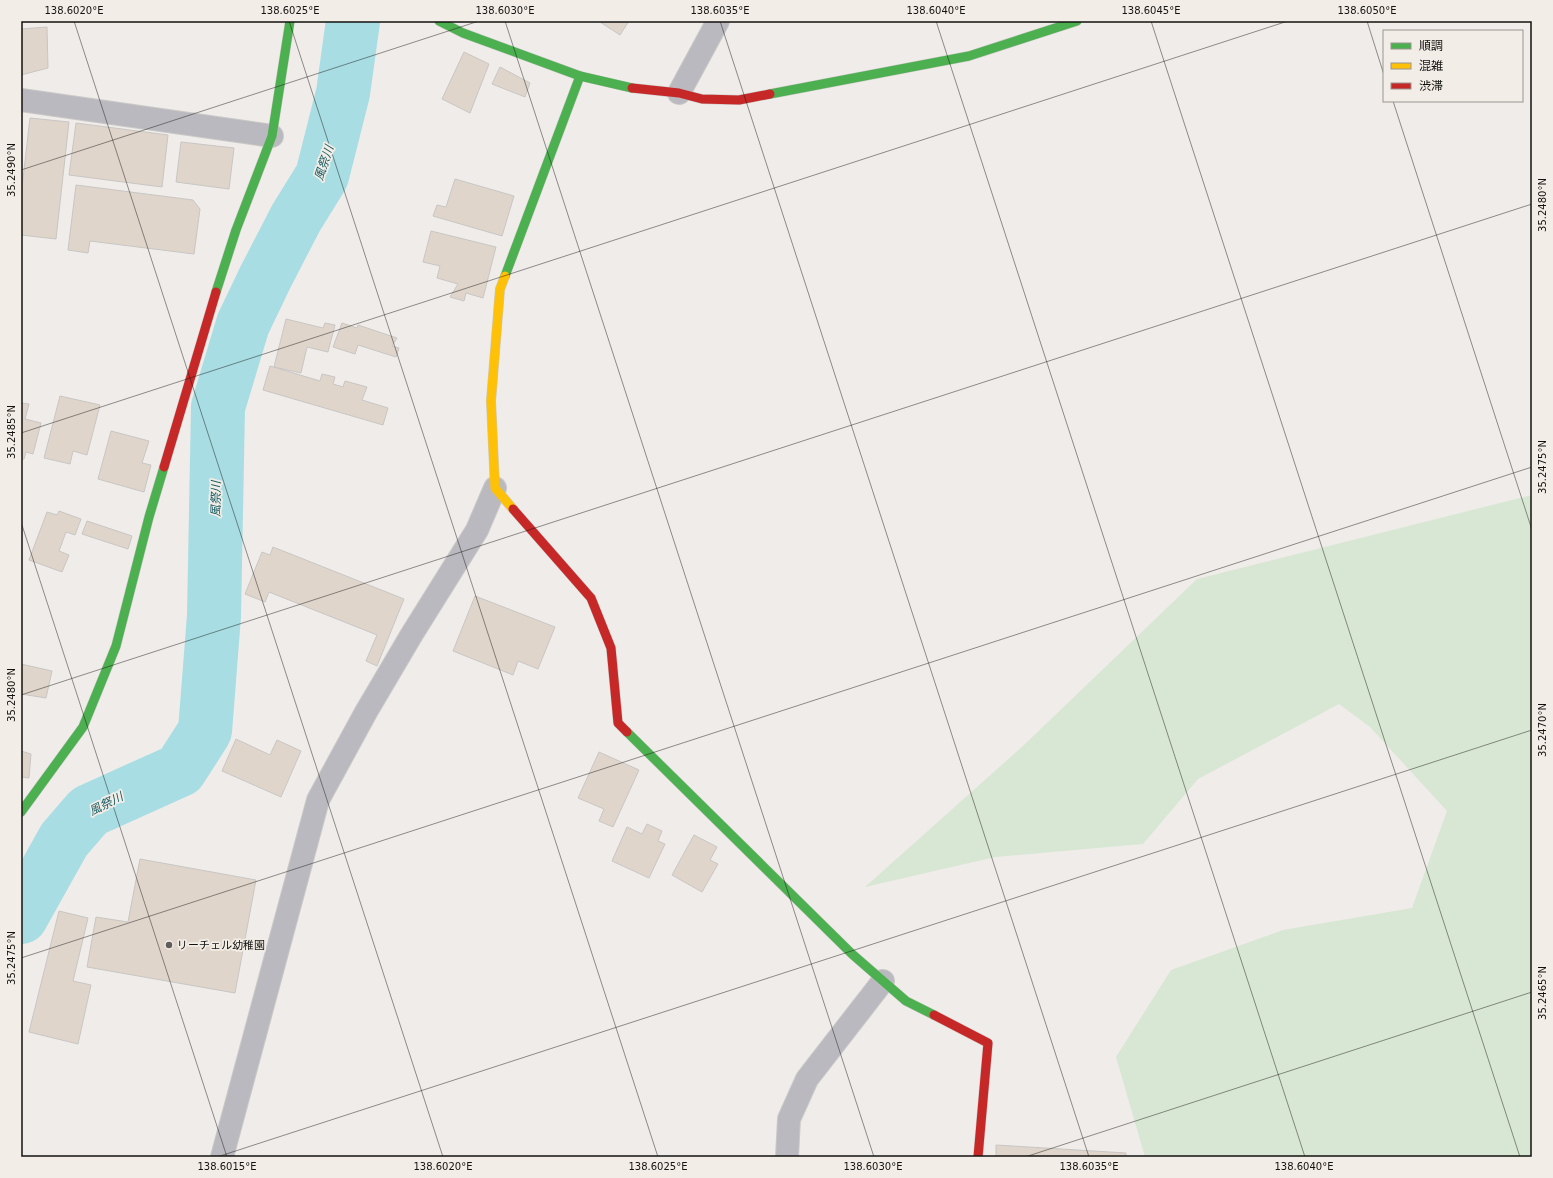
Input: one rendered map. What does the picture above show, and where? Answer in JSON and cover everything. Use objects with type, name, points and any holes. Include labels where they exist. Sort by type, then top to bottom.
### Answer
[{"type":"street","points":[[21,812],[83,727],[116,646],[149,517],[206,322],[236,230],[272,136],[290,21]]},
{"type":"street","points":[[439,21],[463,32],[580,76],[630,88],[679,93],[702,99],[739,100],[969,56],[1077,21]]},
{"type":"street","points":[[679,93],[718,21]]},
{"type":"street","points":[[222,1157],[318,800],[370,705],[412,634],[477,530],[495,488],[491,401],[500,289],[580,76]]},
{"type":"street","points":[[21,100],[272,136]]},
{"type":"street","points":[[495,488],[591,598],[611,648],[618,723],[852,954],[906,1001],[988,1043],[978,1157]]},
{"type":"street","points":[[786,1157],[789,1119],[807,1079],[884,981]]},
{"type":"green space","points":[[1532,495],[1532,1157],[1145,1157],[1116,1057],[1171,970],[1283,930],[1412,908],[1447,811],[1370,727],[1339,704],[1198,779],[1143,844],[995,857],[865,887],[1024,745],[1197,579]]},
{"type":"building","points":[[629,21],[620,35],[600,22]]},
{"type":"building","points":[[47,27],[48,68],[21,75],[21,29]]},
{"type":"building","points":[[464,52],[489,64],[470,113],[442,99]]},
{"type":"building","points":[[500,67],[530,83],[525,97],[492,84]]},
{"type":"building","points":[[30,118],[69,122],[56,239],[21,235],[21,196]]},
{"type":"building","points":[[76,123],[168,135],[162,187],[69,175]]},
{"type":"building","points":[[181,142],[234,148],[229,189],[176,182]]},
{"type":"building","points":[[455,179],[514,196],[502,236],[433,216],[437,205],[446,207]]},
{"type":"building","points":[[76,185],[193,200],[200,209],[194,254],[90,241],[88,253],[68,250]]},
{"type":"building","points":[[431,231],[496,247],[483,298],[466,293],[464,301],[450,297],[458,284],[437,278],[440,266],[423,262]]},
{"type":"building","points":[[286,319],[323,328],[325,323],[335,325],[328,352],[307,347],[301,373],[274,367]]},
{"type":"building","points":[[342,323],[357,328],[358,325],[397,338],[392,346],[399,348],[396,357],[358,345],[355,354],[333,347]]},
{"type":"building","points":[[270,366],[320,381],[322,374],[335,377],[333,384],[343,387],[345,381],[367,387],[362,400],[388,408],[383,425],[263,390]]},
{"type":"building","points":[[60,396],[100,405],[87,455],[73,451],[70,464],[44,458]]},
{"type":"building","points":[[21,403],[29,404],[25,419],[41,423],[33,454],[26,452],[24,459],[21,459]]},
{"type":"building","points":[[111,431],[149,441],[142,463],[151,465],[144,492],[98,479]]},
{"type":"building","points":[[59,511],[81,519],[75,535],[66,532],[59,551],[69,555],[62,572],[29,560],[47,512],[57,515]]},
{"type":"building","points":[[87,521],[132,536],[128,549],[82,534]]},
{"type":"building","points":[[273,547],[404,599],[377,666],[366,661],[377,635],[269,592],[265,602],[245,594],[262,552],[270,555]]},
{"type":"building","points":[[475,596],[555,627],[538,669],[518,661],[513,675],[453,651]]},
{"type":"building","points":[[21,664],[52,671],[46,698],[21,694]]},
{"type":"building","points":[[236,739],[270,755],[277,740],[301,751],[281,797],[222,771]]},
{"type":"building","points":[[21,751],[31,754],[29,778],[21,777]]},
{"type":"building","points":[[599,752],[639,770],[613,827],[599,821],[604,809],[578,798]]},
{"type":"building","points":[[647,824],[662,831],[658,841],[665,844],[649,878],[612,861],[627,827],[642,834]]},
{"type":"building","points":[[694,835],[717,847],[710,860],[718,864],[702,892],[672,875]]},
{"type":"building","points":[[140,859],[256,880],[235,993],[87,967],[96,917],[128,922]]},
{"type":"building","points":[[59,911],[88,918],[73,981],[91,985],[78,1044],[29,1032]]},
{"type":"building","points":[[996,1145],[1126,1153],[1126,1157],[996,1157]]},
{"type":"waterway","name":"風祭川","points":[[21,917],[64,840],[89,811],[180,770],[205,731],[214,616],[218,407],[243,324],[296,218],[322,176],[343,93],[353,21]]},
{"type":"traffic: fast","points":[[216,292],[236,230],[272,136],[290,21]]},
{"type":"traffic: fast","points":[[439,21],[463,33],[580,76],[632,88]]},
{"type":"traffic: fast","points":[[770,94],[969,56],[1077,21]]},
{"type":"traffic: fast","points":[[505,276],[580,76]]},
{"type":"traffic: fast","points":[[21,812],[83,727],[116,646],[149,517],[164,467]]},
{"type":"traffic: fast","points":[[627,732],[852,954],[906,1001],[934,1015]]},
{"type":"traffic: slow","points":[[505,276],[500,289],[491,401],[495,488],[513,509]]},
{"type":"traffic: jam","points":[[632,88],[679,93],[702,99],[739,100],[770,94]]},
{"type":"traffic: jam","points":[[164,467],[216,292]]},
{"type":"traffic: jam","points":[[513,509],[591,598],[611,648],[618,723],[627,732]]},
{"type":"traffic: jam","points":[[934,1015],[988,1043],[978,1157]]},
{"type":"place","name":"リーチェル幼稚園","points":[[169,945]]}]
